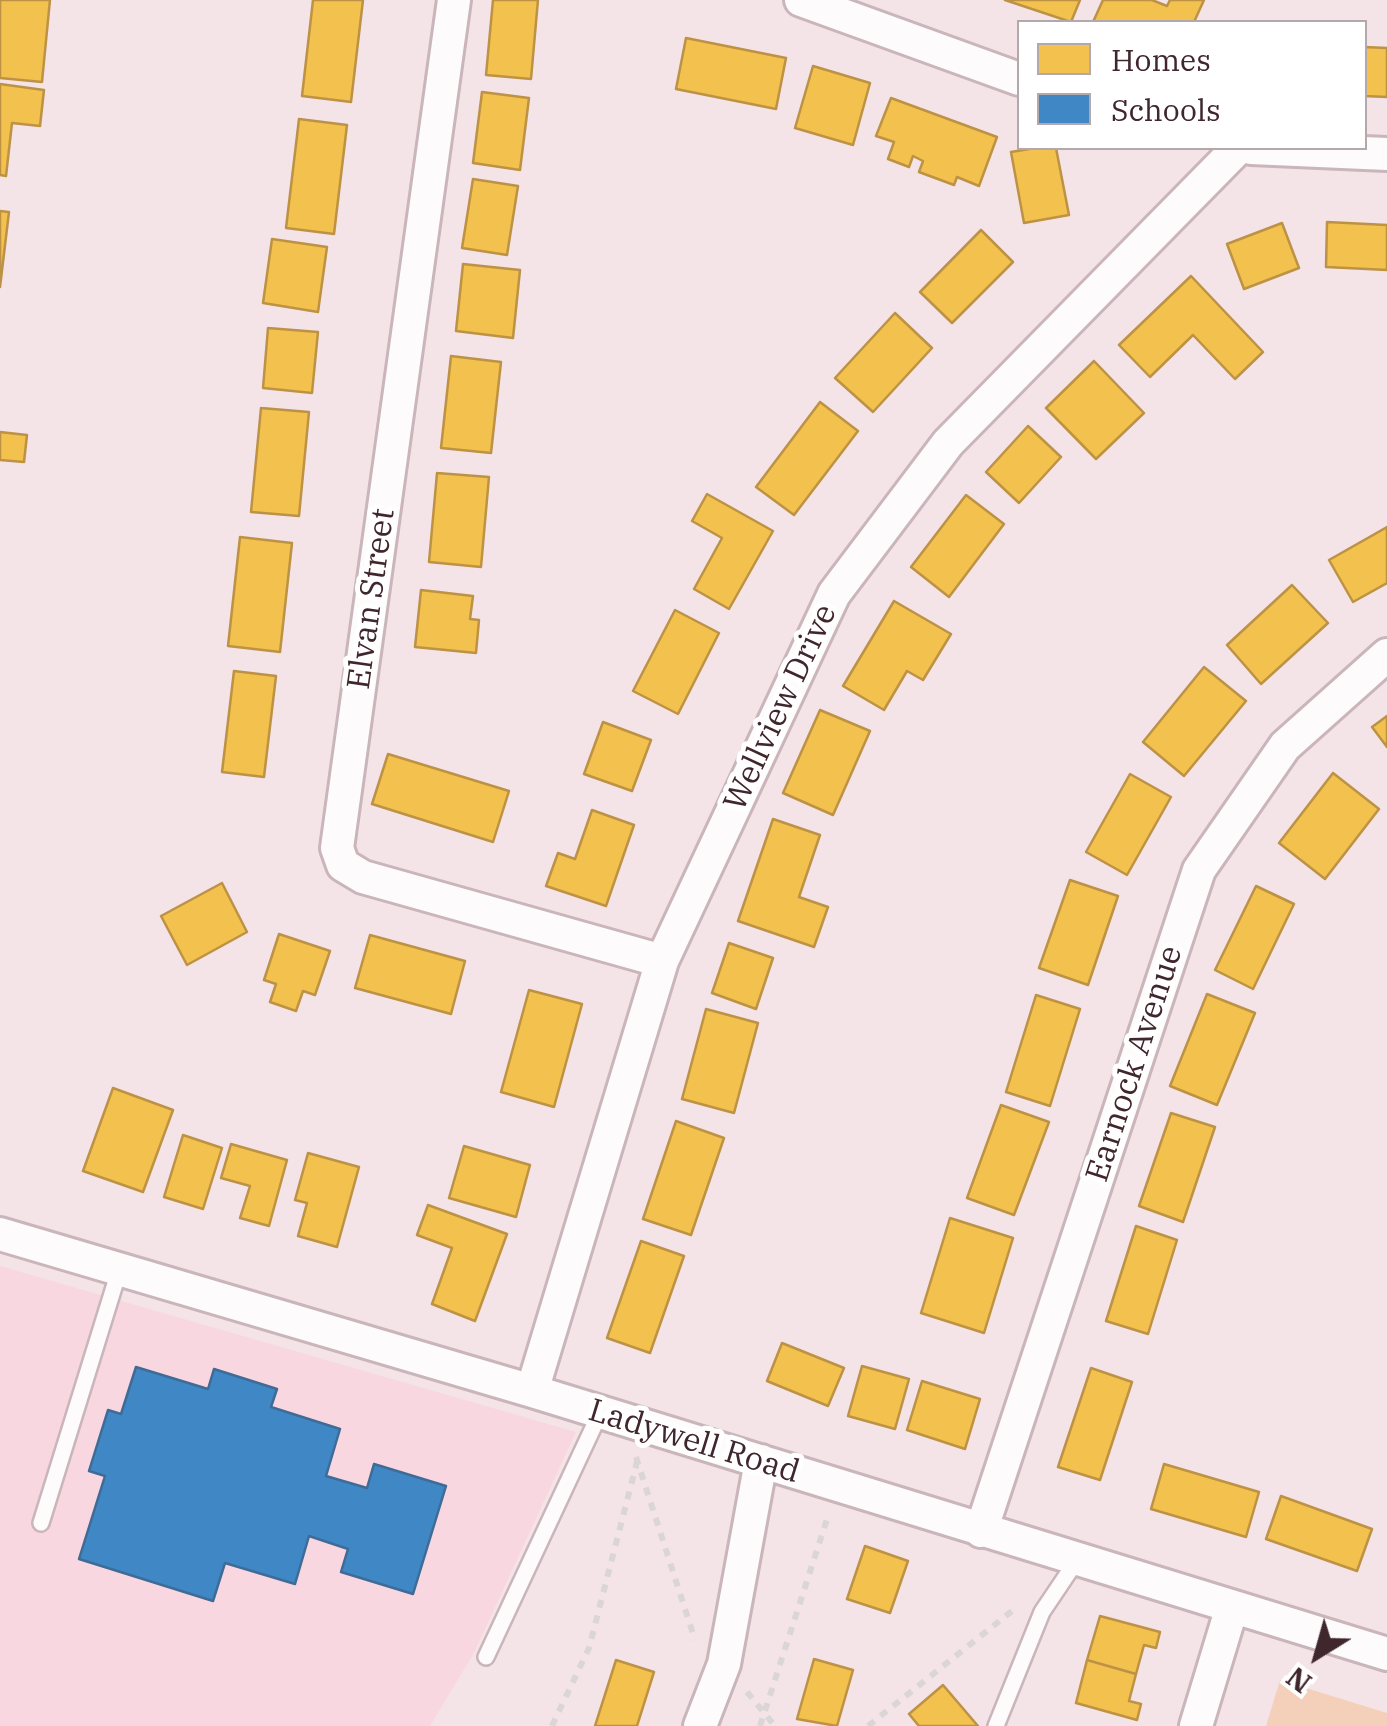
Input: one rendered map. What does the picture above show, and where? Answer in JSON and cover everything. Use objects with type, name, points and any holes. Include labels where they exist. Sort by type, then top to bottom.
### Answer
[{"type":"street","name":"Elvan Street","points":[[454,0],[337,848],[343,865],[363,878],[662,962]]},
{"type":"street","points":[[800,0],[1017,78]]},
{"type":"street","name":"Wellview Drive","points":[[532,1391],[662,962],[834,594],[948,443],[1236,150]]},
{"type":"street","points":[[1296,150],[1387,154]]},
{"type":"street","name":"Earnock Avenue","points":[[981,1531],[1200,870],[1285,746],[1387,655]]},
{"type":"street","name":"Ladywell Road","points":[[0,1234],[532,1391],[1387,1654]]},
{"type":"street","points":[[700,1726],[724,1664],[761,1461]]},
{"type":"street","points":[[1196,1726],[1232,1606]]},
{"type":"lane","points":[[40,1523],[118,1271]]},
{"type":"lane","points":[[486,1657],[612,1417]]},
{"type":"lane","points":[[996,1726],[1042,1612],[1077,1560]]},
{"type":"path","points":[[612,1417],[637,1461],[703,1664],[724,1664],[775,1726]]},
{"type":"path","points":[[552,1726],[589,1648],[637,1461]]},
{"type":"path","points":[[760,1726],[838,1486]]},
{"type":"path","points":[[868,1726],[1032,1595]]},
{"type":"shaded area","points":[[0,1266],[576,1432],[474,1653],[430,1726],[0,1726]]},
{"type":"shaded area","points":[[1280,1680],[1387,1713],[1387,1726],[1266,1726]]},
{"type":"building: Homes","points":[[0,0],[50,0],[42,82],[0,78]]},
{"type":"building: Homes","points":[[313,0],[363,0],[351,102],[302,96]]},
{"type":"building: Homes","points":[[493,0],[538,0],[531,79],[486,75]]},
{"type":"building: Homes","points":[[1005,0],[1080,0],[1072,20]]},
{"type":"building: Homes","points":[[1103,0],[1152,0],[1167,6],[1170,0],[1204,0],[1195,20],[1094,20]]},
{"type":"building: Homes","points":[[686,38],[786,58],[776,109],[676,89]]},
{"type":"building: Homes","points":[[1367,47],[1387,48],[1387,97],[1367,96]]},
{"type":"building: Homes","points":[[813,66],[870,83],[853,145],[795,128]]},
{"type":"building: Homes","points":[[0,84],[44,90],[40,126],[12,123],[6,176],[0,175]]},
{"type":"building: Homes","points":[[482,92],[529,98],[520,170],[473,163]]},
{"type":"building: Homes","points":[[891,98],[997,137],[979,186],[957,177],[954,185],[919,172],[923,161],[913,156],[909,167],[888,159],[894,142],[876,136]]},
{"type":"building: Homes","points":[[299,119],[347,125],[334,234],[286,228]]},
{"type":"building: Homes","points":[[1056,150],[1069,215],[1024,223],[1011,152]]},
{"type":"building: Homes","points":[[473,179],[518,186],[507,255],[462,248]]},
{"type":"building: Homes","points":[[0,211],[9,212],[0,287]]},
{"type":"building: Homes","points":[[1327,222],[1387,225],[1387,270],[1326,267]]},
{"type":"building: Homes","points":[[1282,223],[1299,268],[1244,289],[1227,244]]},
{"type":"building: Homes","points":[[981,230],[1013,262],[952,323],[920,292]]},
{"type":"building: Homes","points":[[272,239],[327,247],[318,312],[263,303]]},
{"type":"building: Homes","points":[[463,264],[520,270],[513,338],[456,331]]},
{"type":"building: Homes","points":[[1191,276],[1263,352],[1235,379],[1193,335],[1150,377],[1119,345]]},
{"type":"building: Homes","points":[[895,313],[932,348],[873,412],[835,378]]},
{"type":"building: Homes","points":[[268,328],[318,332],[312,393],[263,388]]},
{"type":"building: Homes","points":[[451,356],[501,362],[491,453],[441,448]]},
{"type":"building: Homes","points":[[1094,361],[1144,413],[1096,459],[1046,408]]},
{"type":"building: Homes","points":[[820,402],[858,431],[794,515],[756,487]]},
{"type":"building: Homes","points":[[261,408],[309,412],[299,516],[251,512]]},
{"type":"building: Homes","points":[[1028,426],[1061,457],[1019,503],[986,472]]},
{"type":"building: Homes","points":[[0,432],[27,435],[24,462],[0,460]]},
{"type":"building: Homes","points":[[437,473],[489,477],[481,567],[429,562]]},
{"type":"building: Homes","points":[[707,494],[773,531],[729,609],[694,589],[722,538],[692,521]]},
{"type":"building: Homes","points":[[966,495],[1004,524],[949,597],[911,567]]},
{"type":"building: Homes","points":[[1387,527],[1387,583],[1353,602],[1329,560]]},
{"type":"building: Homes","points":[[240,537],[292,543],[280,652],[228,646]]},
{"type":"building: Homes","points":[[1292,585],[1328,623],[1261,684],[1227,645]]},
{"type":"building: Homes","points":[[421,590],[473,596],[470,619],[479,620],[476,653],[415,647]]},
{"type":"building: Homes","points":[[894,601],[951,634],[923,680],[907,671],[884,710],[843,686]]},
{"type":"building: Homes","points":[[675,610],[719,633],[678,714],[633,691]]},
{"type":"building: Homes","points":[[1204,667],[1246,701],[1184,776],[1143,742]]},
{"type":"building: Homes","points":[[234,671],[276,676],[264,777],[222,772]]},
{"type":"building: Homes","points":[[820,710],[870,731],[833,815],[783,793]]},
{"type":"building: Homes","points":[[1387,716],[1387,747],[1372,727]]},
{"type":"building: Homes","points":[[603,722],[651,740],[632,791],[584,774]]},
{"type":"building: Homes","points":[[388,754],[509,791],[493,842],[372,804]]},
{"type":"building: Homes","points":[[1333,773],[1379,809],[1325,879],[1279,843]]},
{"type":"building: Homes","points":[[1130,774],[1171,797],[1127,875],[1086,852]]},
{"type":"building: Homes","points":[[592,810],[634,825],[606,906],[546,886],[558,853],[575,859]]},
{"type":"building: Homes","points":[[773,819],[820,835],[799,897],[828,907],[814,947],[738,921]]},
{"type":"building: Homes","points":[[1070,880],[1118,896],[1088,985],[1039,968]]},
{"type":"building: Homes","points":[[222,883],[247,932],[187,965],[161,916]]},
{"type":"building: Homes","points":[[1256,886],[1294,904],[1253,989],[1215,970]]},
{"type":"building: Homes","points":[[279,934],[330,951],[315,995],[303,991],[296,1011],[270,1002],[276,984],[264,980]]},
{"type":"building: Homes","points":[[370,935],[465,961],[451,1014],[355,988]]},
{"type":"building: Homes","points":[[729,943],[773,958],[756,1009],[712,993]]},
{"type":"building: Homes","points":[[529,990],[582,1004],[554,1107],[501,1092]]},
{"type":"building: Homes","points":[[1207,994],[1255,1013],[1217,1105],[1170,1086]]},
{"type":"building: Homes","points":[[1036,995],[1080,1009],[1050,1106],[1006,1092]]},
{"type":"building: Homes","points":[[706,1009],[758,1023],[734,1113],[682,1099]]},
{"type":"building: Homes","points":[[113,1088],[173,1110],[143,1192],[83,1171]]},
{"type":"building: Homes","points":[[1001,1105],[1049,1122],[1014,1215],[967,1198]]},
{"type":"building: Homes","points":[[1171,1113],[1215,1127],[1183,1222],[1139,1206]]},
{"type":"building: Homes","points":[[676,1121],[724,1138],[691,1235],[643,1219]]},
{"type":"building: Homes","points":[[183,1135],[222,1148],[203,1209],[164,1197]]},
{"type":"building: Homes","points":[[231,1144],[287,1160],[269,1226],[240,1218],[250,1186],[221,1178]]},
{"type":"building: Homes","points":[[464,1146],[530,1165],[516,1217],[449,1198]]},
{"type":"building: Homes","points":[[308,1153],[359,1167],[337,1247],[298,1236],[307,1203],[295,1200]]},
{"type":"building: Homes","points":[[428,1205],[507,1234],[475,1321],[432,1304],[452,1248],[417,1235]]},
{"type":"building: Homes","points":[[950,1218],[1013,1238],[984,1333],[921,1313]]},
{"type":"building: Homes","points":[[1136,1226],[1177,1240],[1148,1334],[1106,1321]]},
{"type":"building: Homes","points":[[641,1241],[684,1256],[650,1353],[607,1338]]},
{"type":"building: Homes","points":[[782,1343],[844,1368],[828,1406],[767,1381]]},
{"type":"building: Homes","points":[[862,1366],[909,1379],[895,1429],[848,1416]]},
{"type":"building: Homes","points":[[1091,1368],[1132,1382],[1100,1480],[1058,1467]]},
{"type":"building: Homes","points":[[922,1381],[980,1399],[965,1449],[907,1430]]},
{"type":"building: Homes","points":[[1164,1464],[1259,1492],[1246,1537],[1151,1509]]},
{"type":"building: Homes","points":[[1281,1496],[1372,1529],[1357,1571],[1266,1539]]},
{"type":"building: Homes","points":[[865,1546],[908,1561],[890,1613],[847,1599]]},
{"type":"building: Homes","points":[[1100,1616],[1160,1632],[1156,1648],[1144,1645],[1136,1674],[1087,1660]]},
{"type":"building: Homes","points":[[814,1659],[853,1670],[837,1726],[797,1719]]},
{"type":"building: Homes","points":[[616,1660],[654,1672],[637,1726],[595,1726]]},
{"type":"building: Homes","points":[[1087,1660],[1136,1674],[1129,1701],[1141,1704],[1137,1720],[1076,1703]]},
{"type":"building: Homes","points":[[943,1685],[978,1726],[919,1726],[909,1714]]},
{"type":"building: Schools","points":[[136,1367],[208,1389],[214,1369],[277,1389],[271,1407],[340,1429],[326,1476],[367,1488],[374,1464],[446,1486],[413,1594],[341,1572],[348,1549],[309,1536],[295,1584],[225,1563],[213,1601],[79,1559],[105,1476],[89,1471],[108,1410],[121,1414]]}]
